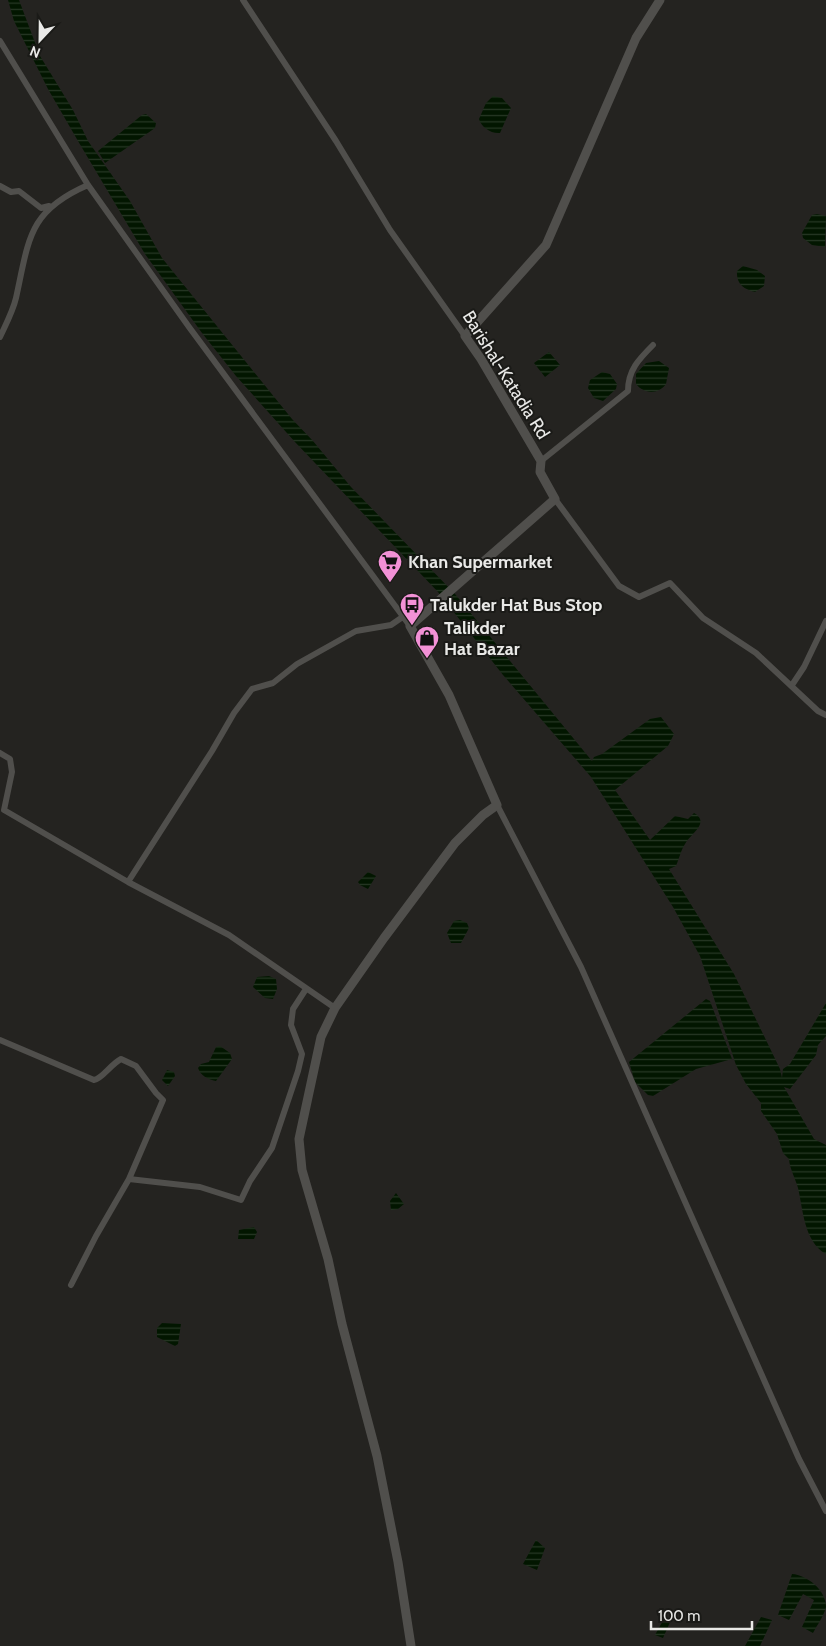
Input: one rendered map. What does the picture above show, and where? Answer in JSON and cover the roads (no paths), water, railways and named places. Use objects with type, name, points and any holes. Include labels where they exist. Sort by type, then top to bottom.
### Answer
[{"type":"main road","points":[[465,336],[546,245],[636,38],[660,0]]},
{"type":"main road","name":"Barishal-Katadia Rd","points":[[465,336],[481,359],[541,462],[540,472],[555,499]]},
{"type":"main road","points":[[410,1646],[398,1562],[377,1456],[342,1324],[328,1259],[302,1170],[299,1139],[321,1037],[335,1008],[384,938],[455,843],[483,815],[497,805],[449,695],[410,626],[555,499]]},
{"type":"street","name":"Barishal-Katadia Rd","points":[[243,0],[336,141],[390,230],[465,336]]},
{"type":"street","points":[[0,41],[88,185],[188,326],[410,626]]},
{"type":"street","points":[[0,186],[11,192],[19,191],[41,208],[88,185]]},
{"type":"street","points":[[0,337],[14,303],[27,245],[33,231],[52,204]]},
{"type":"street","points":[[541,462],[628,391],[628,377],[637,361],[653,345]]},
{"type":"street","points":[[555,499],[619,586],[639,597],[670,583],[703,618],[756,653],[818,711],[826,716]]},
{"type":"street","points":[[128,882],[252,689],[273,683],[297,664],[356,631],[391,625],[404,616]]},
{"type":"street","points":[[792,685],[804,667],[826,620]]},
{"type":"street","points":[[0,752],[10,759],[12,772],[4,810],[128,882],[229,936],[335,1008]]},
{"type":"street","points":[[497,805],[581,967],[799,1459],[826,1511]]},
{"type":"street","points":[[129,1179],[200,1187],[241,1200],[250,1181],[272,1148],[298,1071],[302,1054],[291,1025],[293,1009],[306,988]]},
{"type":"street","points":[[0,1040],[94,1080],[99,1079],[112,1063],[121,1060],[136,1066],[156,1093],[164,1100],[129,1179],[96,1236],[72,1285]]},
{"type":"place","name":"Khan Supermarket","points":[[390,583]]},
{"type":"place","name":"Talukder Hat Bus Stop","points":[[412,626]]},
{"type":"place","name":"Talikder Hat Bazar","points":[[427,659]]}]
